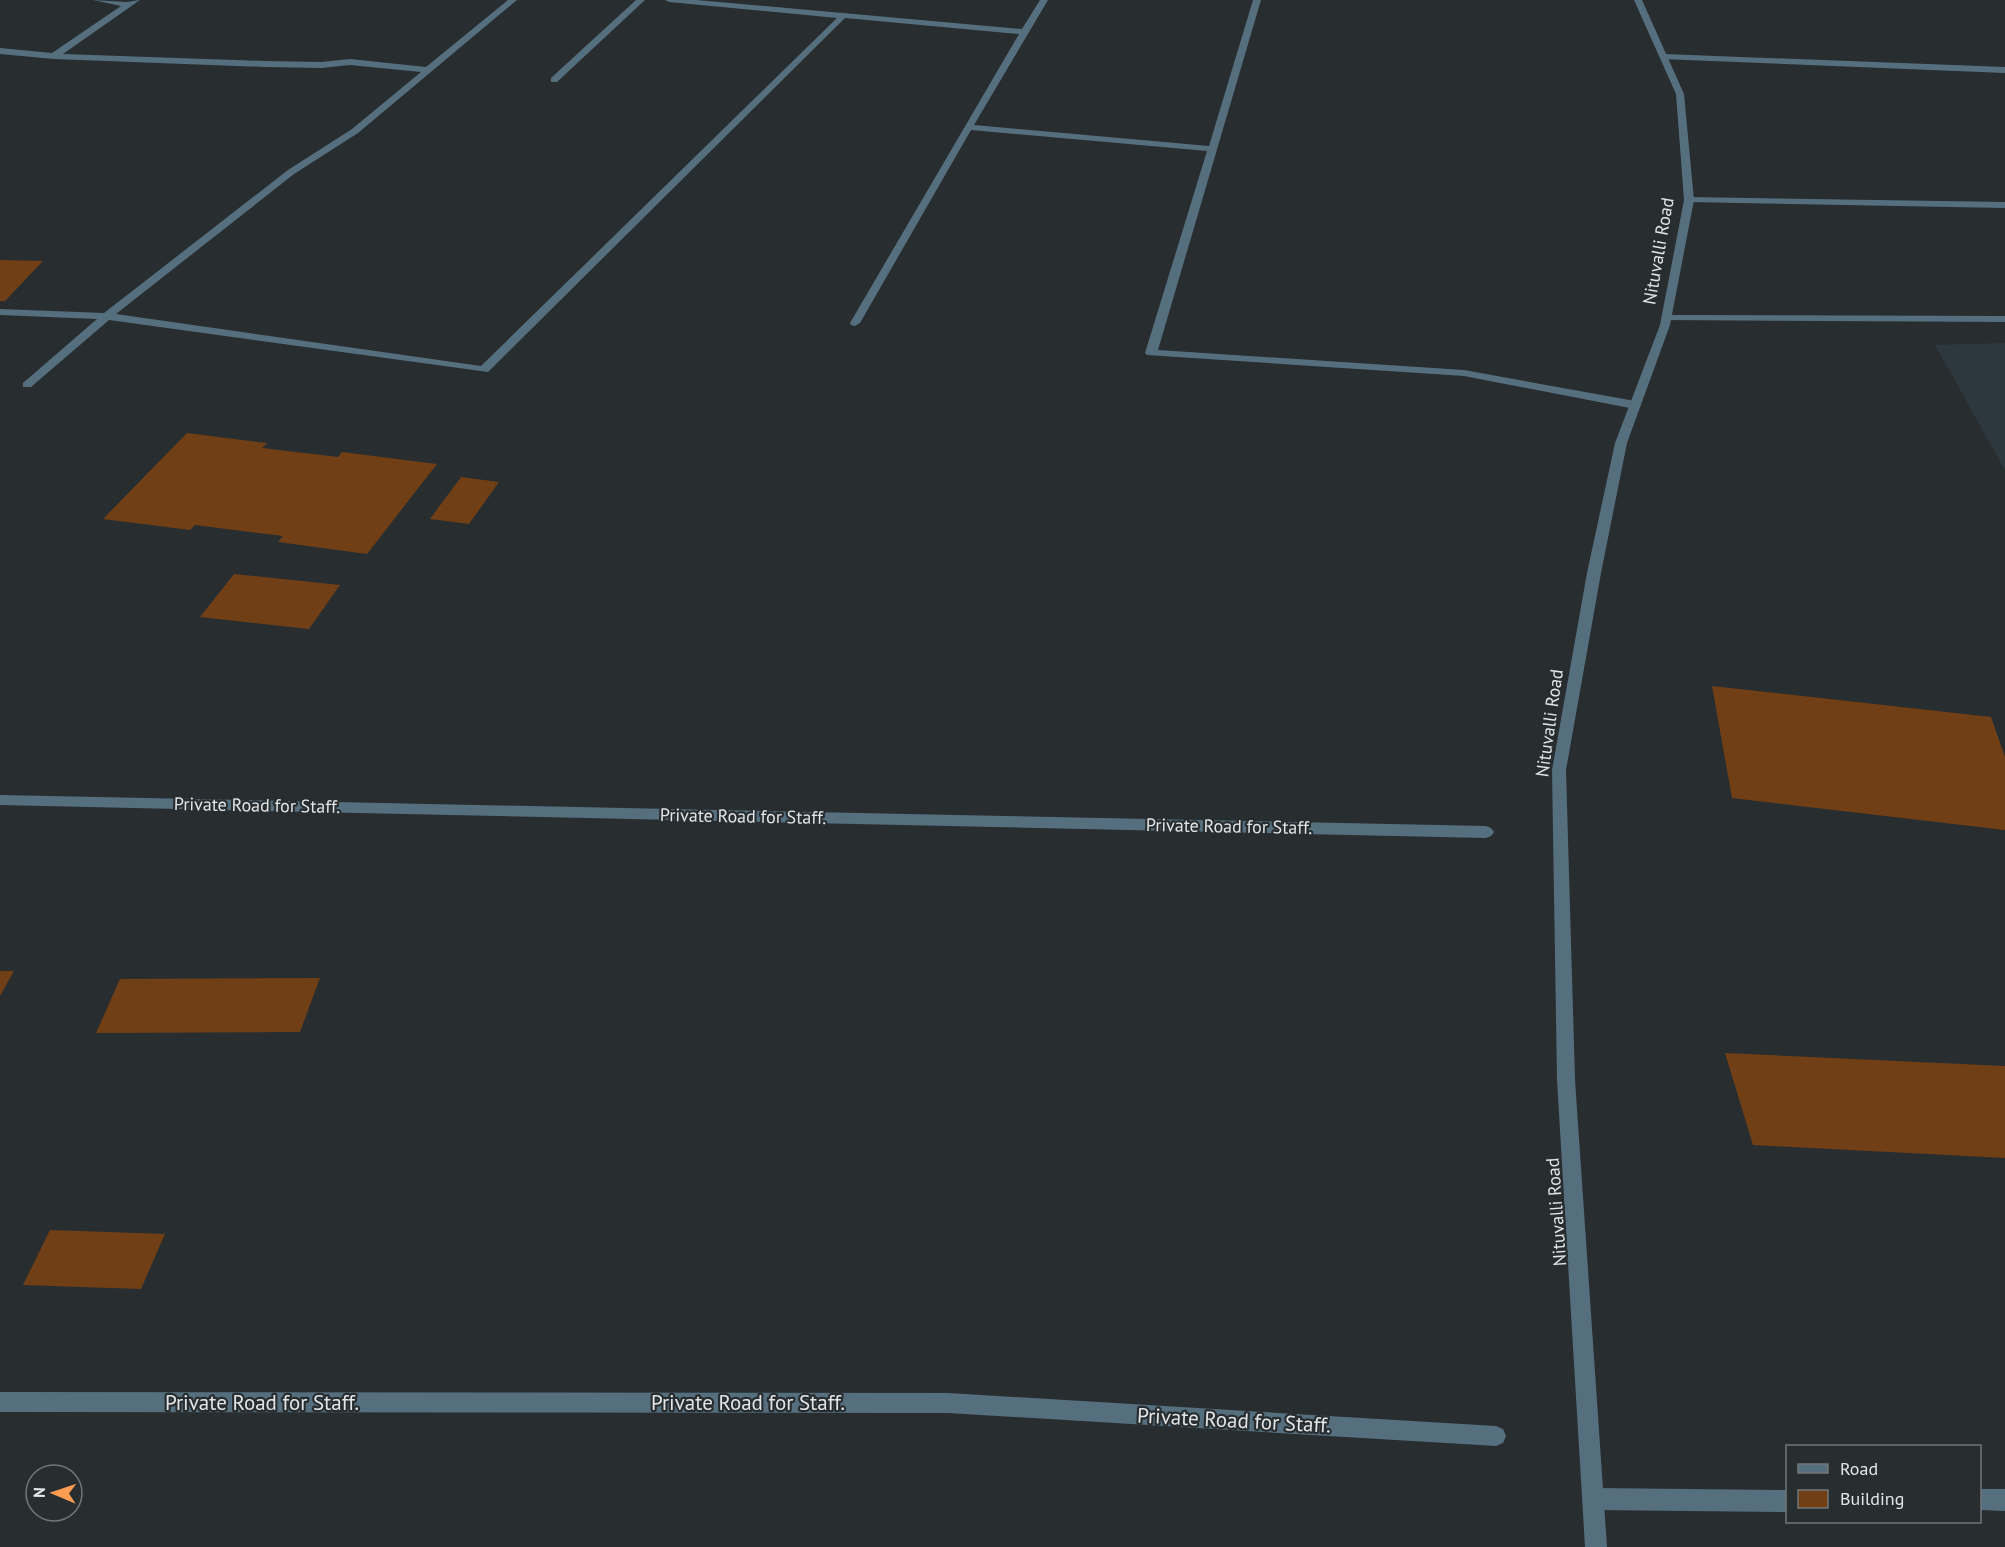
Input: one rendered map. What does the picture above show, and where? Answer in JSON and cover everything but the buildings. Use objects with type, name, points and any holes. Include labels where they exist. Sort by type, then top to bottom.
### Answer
[{"type":"street","points":[[97,0],[132,3]]},
{"type":"street","points":[[27,386],[107,316],[291,172],[355,131],[513,0]]},
{"type":"street","points":[[554,80],[640,0]]},
{"type":"street","points":[[669,0],[1024,32]]},
{"type":"street","points":[[855,323],[970,128],[989,90],[1044,0]]},
{"type":"street","points":[[1257,0],[1151,353],[1464,373],[1635,405]]},
{"type":"street","name":"Nituvalli Road","points":[[1596,1547],[1595,1499],[1566,1080],[1559,770],[1601,540],[1622,443],[1666,318],[1689,200],[1680,94],[1638,0]]},
{"type":"street","points":[[54,56],[132,3]]},
{"type":"street","points":[[0,312],[107,316],[484,370],[843,16]]},
{"type":"street","points":[[0,51],[54,56],[276,64],[321,65],[350,62],[426,70]]},
{"type":"street","points":[[1665,57],[2005,70]]},
{"type":"street","points":[[970,128],[1212,149]]},
{"type":"street","points":[[1689,200],[2005,205]]},
{"type":"street","points":[[1666,318],[2005,319]]},
{"type":"street","name":"Private Road for Staff.","points":[[0,800],[1486,832]]},
{"type":"street","name":"Private Road for Staff.","points":[[0,1401],[948,1403],[1496,1436]]},
{"type":"street","points":[[1595,1499],[1786,1501]]},
{"type":"street","points":[[1981,1500],[2005,1500]]},
{"type":"shaded area","points":[[2005,343],[2005,470],[1935,345]]}]
